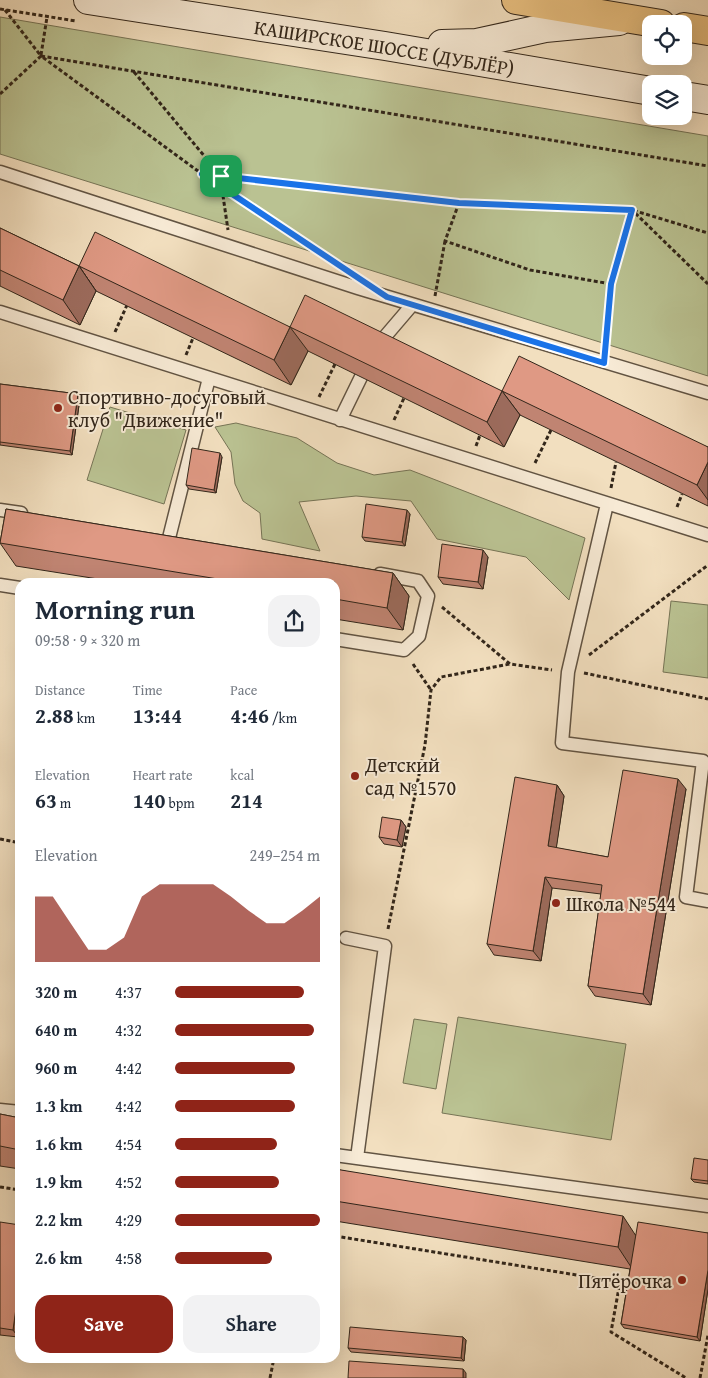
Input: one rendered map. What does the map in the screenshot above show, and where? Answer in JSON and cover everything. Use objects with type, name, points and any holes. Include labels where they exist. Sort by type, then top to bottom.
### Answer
[{"type":"main road","name":"КАШИРСКОЕ ШОССЕ (ДУБЛЁР)","points":[[88,0],[385,46],[642,89]]},
{"type":"main road","points":[[516,0],[642,21]]},
{"type":"main road","points":[[385,46],[477,43],[545,28],[642,22]]},
{"type":"main road","points":[[692,28],[708,31]]},
{"type":"main road","points":[[692,97],[708,100]]},
{"type":"lane","points":[[0,172],[412,305],[708,393]]},
{"type":"lane","points":[[377,346],[412,305]]},
{"type":"lane","points":[[0,312],[708,535]]},
{"type":"lane","points":[[340,420],[361,377]]},
{"type":"lane","points":[[169,538],[209,378]]},
{"type":"lane","points":[[607,504],[568,672],[562,743],[703,761],[686,897],[708,901]]},
{"type":"lane","points":[[0,510],[32,515]]},
{"type":"lane","points":[[340,640],[404,650],[418,636],[428,596],[418,581],[370,572]]},
{"type":"lane","points":[[0,585],[15,587]]},
{"type":"lane","points":[[346,938],[385,946],[356,1158]]},
{"type":"lane","points":[[0,1110],[15,1112]]},
{"type":"lane","points":[[340,1156],[708,1206]]},
{"type":"path","points":[[5,10],[41,56],[202,174],[337,264]]},
{"type":"path","points":[[0,94],[41,56],[47,17]]},
{"type":"path","points":[[41,56],[708,166]]},
{"type":"path","points":[[134,71],[221,176]]},
{"type":"path","points":[[202,174],[459,203],[632,210],[708,234]]},
{"type":"path","points":[[222,188],[231,246]]},
{"type":"path","points":[[432,311],[445,241],[459,203]]},
{"type":"path","points":[[632,210],[708,284]]},
{"type":"path","points":[[604,363],[611,284],[632,210]]},
{"type":"path","points":[[445,241],[530,270],[611,284]]},
{"type":"path","points":[[109,347],[127,305]]},
{"type":"path","points":[[312,411],[335,364]]},
{"type":"path","points":[[387,434],[404,398]]},
{"type":"path","points":[[527,478],[551,430]]},
{"type":"path","points":[[607,504],[616,462]]},
{"type":"path","points":[[568,672],[708,565]]},
{"type":"path","points":[[428,596],[510,664]]},
{"type":"path","points":[[404,650],[431,690]]},
{"type":"path","points":[[385,946],[425,745],[431,690],[441,677],[510,664],[596,675],[708,699]]},
{"type":"path","points":[[0,839],[15,842]]},
{"type":"path","points":[[0,1187],[15,1189]]},
{"type":"path","points":[[340,1237],[620,1282],[611,1332],[686,1378]]},
{"type":"path","points":[[700,1378],[708,1335]]},
{"type":"path","points":[[270,1378],[273,1363]]},
{"type":"green space","points":[[0,17],[708,136],[708,376],[0,154]]},
{"type":"green space","points":[[110,407],[186,430],[164,504],[87,480]]},
{"type":"green space","points":[[236,423],[297,438],[337,463],[374,475],[410,470],[585,538],[569,600],[526,557],[437,539],[411,501],[356,496],[299,502],[320,551],[262,539],[260,513],[243,501],[235,484],[231,452],[215,427]]},
{"type":"green space","points":[[671,601],[708,605],[708,678],[663,672]]},
{"type":"green space","points":[[458,1017],[626,1044],[611,1140],[442,1113]]},
{"type":"green space","points":[[414,1019],[447,1024],[436,1089],[403,1083]]},
{"type":"building","points":[[0,228],[79,266],[63,300],[0,270]]},
{"type":"building","points":[[95,232],[290,327],[274,360],[79,266]]},
{"type":"building","points":[[305,295],[502,391],[487,422],[290,327]]},
{"type":"building","points":[[519,356],[708,447],[708,462],[697,485],[502,391]]},
{"type":"building","points":[[0,384],[78,394],[70,451],[0,442]]},
{"type":"building","points":[[192,448],[220,453],[214,490],[186,485]]},
{"type":"building","points":[[366,504],[407,510],[402,542],[362,537]]},
{"type":"building","points":[[6,509],[393,573],[387,608],[340,600],[340,578],[212,578],[0,543]]},
{"type":"building","points":[[442,544],[483,550],[478,582],[438,577]]},
{"type":"building","points":[[623,770],[678,779],[643,994],[588,986],[602,885],[545,877],[533,951],[487,944],[515,777],[557,785],[548,846],[608,857]]},
{"type":"building","points":[[382,817],[401,820],[397,840],[379,837]]},
{"type":"building","points":[[0,1114],[15,1117],[15,1149],[0,1146]]},
{"type":"building","points":[[694,1158],[708,1160],[708,1181],[691,1179]]},
{"type":"building","points":[[340,1170],[623,1216],[618,1247],[340,1202]]},
{"type":"building","points":[[0,1222],[15,1224],[15,1315],[13,1330],[0,1328]]},
{"type":"building","points":[[638,1222],[708,1233],[708,1270],[697,1337],[621,1324]]},
{"type":"building","points":[[350,1327],[463,1337],[461,1358],[348,1348]]},
{"type":"building","points":[[349,1361],[463,1369],[463,1378],[348,1378]]},
{"type":"place","name":"Спортивно-досуговый клуб \"Движение\"","points":[[58,408]]},
{"type":"place","name":"Детский сад №1570","points":[[355,776]]},
{"type":"place","name":"Школа №544","points":[[556,903]]},
{"type":"place","name":"Пятёрочка","points":[[682,1280]]},
{"type":"route","points":[[202,174],[221,176],[459,203],[632,210],[611,284],[604,363],[387,297],[202,174]]}]
